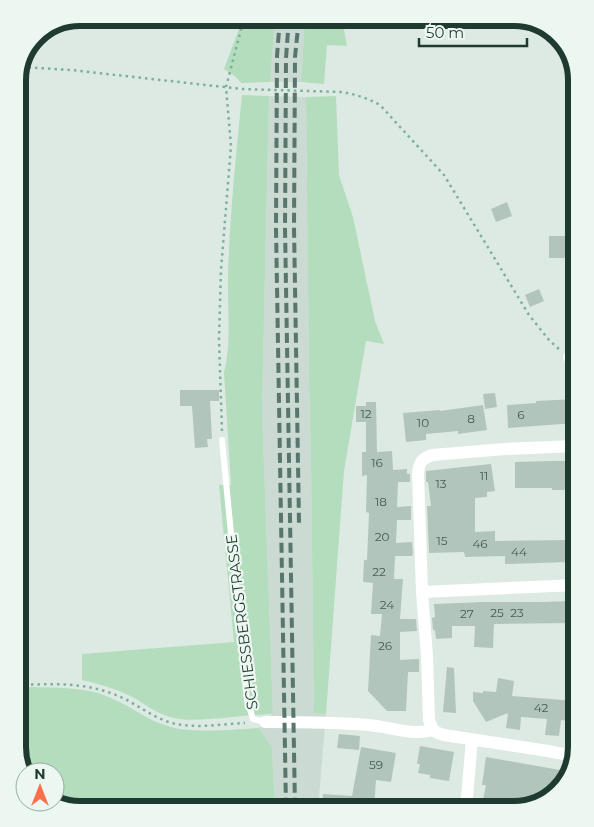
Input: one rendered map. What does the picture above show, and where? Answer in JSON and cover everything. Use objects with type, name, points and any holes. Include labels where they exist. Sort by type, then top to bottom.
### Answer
[{"type":"street","points":[[433,730],[429,720],[422,592],[419,465],[424,458],[432,455],[568,446]]},
{"type":"street","points":[[422,592],[568,584]]},
{"type":"street","name":"SCHIESSBERGSTRASSE","points":[[265,722],[371,725],[413,732],[433,730],[444,735],[567,755]]},
{"type":"street","points":[[467,801],[472,739]]},
{"type":"lane","name":"SCHIESSBERGSTRASSE","points":[[222,440],[248,700],[253,719],[265,722]]},
{"type":"path","points":[[222,440],[220,309],[230,146],[226,87],[242,26]]},
{"type":"path","points":[[28,66],[242,89],[341,92],[367,98],[380,105],[444,175],[529,315],[549,340],[568,355]]},
{"type":"path","points":[[26,685],[68,684],[92,688],[114,694],[153,716],[183,725],[265,722]]},
{"type":"shaded area","points":[[274,26],[304,26],[301,82],[270,82]]},
{"type":"shaded area","points":[[269,96],[306,97],[314,713],[326,714],[319,801],[275,801],[272,748],[259,728],[273,713],[262,408]]},
{"type":"green space","points":[[240,26],[274,26],[270,82],[241,83],[224,69]]},
{"type":"green space","points":[[304,26],[343,26],[347,46],[327,45],[324,84],[301,82]]},
{"type":"green space","points":[[242,95],[269,96],[262,408],[273,714],[184,719],[170,717],[116,690],[82,680],[82,654],[234,642],[219,485],[231,485],[224,373],[229,336],[228,274],[230,229]]},
{"type":"green space","points":[[336,96],[339,175],[353,217],[375,321],[384,344],[366,341],[344,471],[326,714],[314,713],[306,97]]},
{"type":"green space","points":[[26,688],[75,689],[94,692],[120,702],[168,726],[189,730],[259,728],[272,748],[275,801],[77,801],[66,799],[65,762],[28,762],[26,747]]},
{"type":"building","points":[[507,202],[512,216],[496,222],[491,209]]},
{"type":"building","points":[[549,236],[568,236],[568,258],[549,258]]},
{"type":"building","points":[[539,289],[544,301],[530,307],[525,295]]},
{"type":"building","points":[[180,390],[219,390],[219,401],[210,401],[212,439],[207,439],[208,447],[195,448],[192,406],[180,406]]},
{"type":"building","points":[[495,393],[497,407],[485,409],[483,394]]},
{"type":"building","points":[[568,399],[568,424],[508,428],[507,405],[536,403],[536,401]]},
{"type":"building","points":[[366,402],[376,402],[377,452],[392,451],[393,470],[407,469],[407,474],[410,474],[410,482],[398,482],[397,507],[411,506],[411,520],[397,520],[396,543],[412,542],[413,553],[412,556],[395,556],[394,579],[403,579],[400,619],[416,619],[417,631],[400,632],[400,660],[419,659],[419,672],[408,672],[406,711],[387,711],[368,691],[371,635],[380,636],[382,614],[371,614],[373,583],[363,582],[364,560],[367,560],[369,513],[366,512],[367,475],[362,476],[362,452],[366,452],[366,422],[356,422],[356,406],[366,406]]},
{"type":"building","points":[[483,405],[487,430],[458,434],[458,431],[426,434],[426,440],[406,442],[403,413],[440,411]]},
{"type":"building","points":[[568,461],[568,490],[515,488],[515,462]]},
{"type":"building","points":[[491,464],[495,491],[487,492],[487,497],[475,498],[475,532],[495,531],[495,541],[568,540],[568,562],[505,564],[505,556],[465,557],[464,552],[429,553],[427,506],[431,506],[428,482],[426,482],[426,471]]},
{"type":"building","points":[[568,601],[568,623],[494,624],[493,648],[474,647],[475,626],[452,626],[452,638],[436,639],[435,630],[433,630],[434,604]]},
{"type":"building","points":[[447,667],[454,668],[456,713],[443,712]]},
{"type":"building","points":[[498,678],[514,681],[512,696],[568,700],[568,721],[561,720],[559,736],[545,735],[547,719],[521,717],[520,730],[506,728],[508,713],[486,722],[473,701],[473,692],[496,692]]},
{"type":"building","points":[[339,734],[360,736],[359,750],[337,748]]},
{"type":"building","points":[[420,746],[454,752],[449,781],[430,778],[430,775],[418,773],[420,764],[417,764]]},
{"type":"building","points":[[361,747],[396,753],[391,782],[376,780],[375,801],[323,801],[323,794],[352,796]]},
{"type":"building","points":[[486,757],[562,771],[557,780],[547,790],[528,799],[483,801],[486,785],[482,785]]},
{"type":"railway","points":[[279,26],[277,56],[276,228],[286,801]]},
{"type":"railway","points":[[288,26],[286,58],[285,228],[295,801]]},
{"type":"railway","points":[[298,26],[295,57],[294,227],[299,523]]}]
